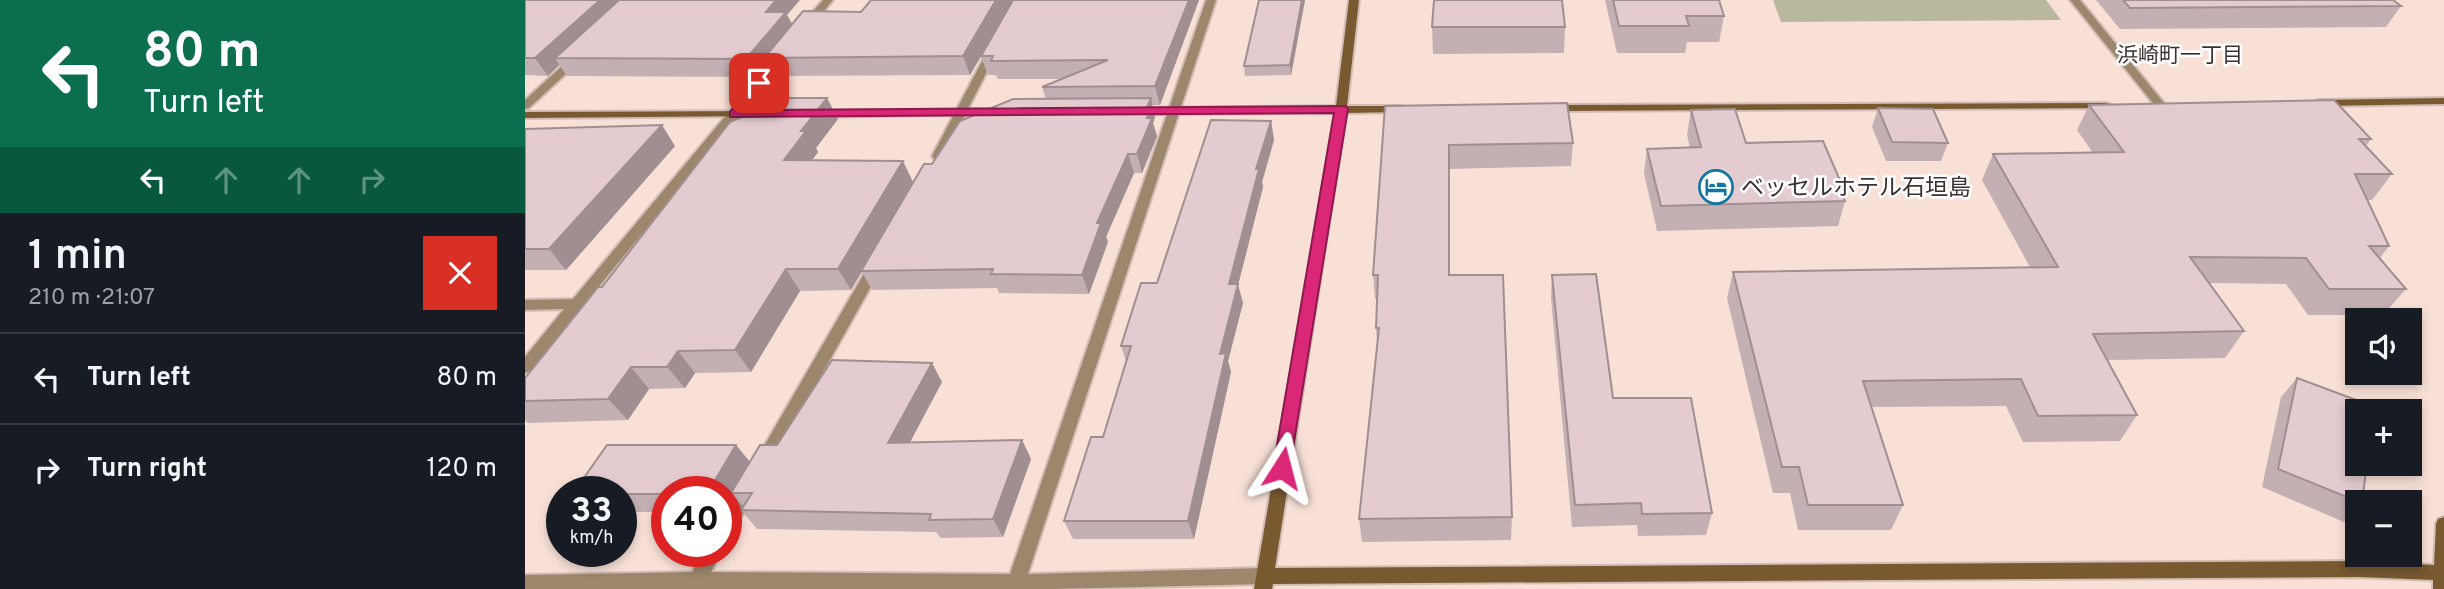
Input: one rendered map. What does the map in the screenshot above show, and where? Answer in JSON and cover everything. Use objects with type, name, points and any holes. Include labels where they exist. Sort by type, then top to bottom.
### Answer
[{"type":"street","points":[[802,31],[828,0]]},
{"type":"street","points":[[1015,585],[1210,0]]},
{"type":"street","points":[[1263,582],[1341,109],[1355,0]]},
{"type":"street","points":[[2075,0],[2160,105]]},
{"type":"street","points":[[525,367],[793,41]]},
{"type":"street","points":[[930,172],[996,44]]},
{"type":"street","points":[[525,106],[591,45]]},
{"type":"street","points":[[2309,103],[2444,101]]},
{"type":"street","points":[[2146,105],[2173,105]]},
{"type":"street","points":[[1545,108],[2118,106]]},
{"type":"street","points":[[1122,111],[1419,108]]},
{"type":"street","points":[[806,114],[1016,112]]},
{"type":"street","points":[[525,115],[781,114]]},
{"type":"street","points":[[742,500],[882,255]]},
{"type":"street","points":[[525,305],[576,304]]},
{"type":"street","points":[[525,583],[1015,585],[2347,569],[2442,581],[2444,524]]},
{"type":"street","points":[[694,584],[704,567]]},
{"type":"green space","points":[[1773,0],[2046,0],[2061,20],[1781,22]]},
{"type":"building","points":[[525,0],[600,0],[535,58],[525,58]]},
{"type":"building","points":[[619,0],[776,0],[766,12],[786,12],[746,59],[555,58]]},
{"type":"building","points":[[871,0],[996,0],[963,56],[764,58],[803,11],[861,12]]},
{"type":"building","points":[[1013,0],[1189,0],[1155,86],[1042,87],[1108,60],[991,61],[993,56],[981,56]]},
{"type":"building","points":[[1259,0],[1302,0],[1290,65],[1244,66]]},
{"type":"building","points":[[1434,0],[1562,0],[1565,27],[1432,27]]},
{"type":"building","points":[[1613,0],[1719,0],[1724,16],[1686,16],[1689,26],[1619,26]]},
{"type":"building","points":[[2123,0],[2393,0],[2401,6],[2130,8]]},
{"type":"building","points":[[788,98],[827,98],[801,131],[806,131],[784,160],[903,161],[838,269],[786,269],[735,350],[678,351],[667,367],[631,367],[608,399],[525,401],[525,378],[598,287],[602,287],[730,122]]},
{"type":"building","points":[[1151,98],[1145,112],[1149,112],[1147,118],[1152,118],[1137,154],[1128,154],[1097,223],[1101,223],[1082,275],[991,274],[993,269],[861,271],[924,164],[932,164],[960,121],[1013,99]]},
{"type":"building","points":[[2334,100],[2371,139],[2359,139],[2392,174],[2355,174],[2389,246],[2369,246],[2406,289],[2329,289],[2306,258],[2190,257],[2244,331],[2093,334],[2137,415],[2038,416],[2021,379],[1863,381],[1903,505],[1808,505],[1799,467],[1782,467],[1733,272],[2058,267],[1993,154],[2124,152],[2089,105]]},
{"type":"building","points":[[1567,103],[1573,143],[1449,145],[1449,275],[1503,275],[1512,517],[1359,519],[1379,328],[1376,328],[1378,275],[1373,275],[1385,106]]},
{"type":"building","points":[[1878,108],[1933,109],[1948,143],[1892,142]]},
{"type":"building","points":[[1735,109],[1746,143],[1823,141],[1845,192],[1842,192],[1845,201],[1661,206],[1647,149],[1701,147],[1691,110]]},
{"type":"building","points":[[1211,120],[1271,121],[1256,169],[1259,169],[1229,284],[1238,284],[1220,354],[1226,353],[1188,521],[1064,521],[1091,437],[1103,437],[1131,346],[1121,346],[1141,283],[1157,283]]},
{"type":"building","points":[[662,125],[549,249],[525,249],[525,129]]},
{"type":"building","points":[[1596,274],[1613,398],[1691,398],[1712,513],[1642,514],[1641,503],[1575,505],[1552,275]]},
{"type":"building","points":[[832,360],[932,363],[888,443],[1022,440],[993,519],[929,520],[931,514],[742,510],[752,493],[742,493],[741,476],[760,445],[777,445]]},
{"type":"building","points":[[2297,378],[2353,399],[2345,399],[2345,476],[2365,476],[2364,490],[2345,490],[2345,496],[2278,469]]},
{"type":"building","points":[[607,445],[736,445],[718,476],[651,476],[651,494],[637,494],[637,476],[585,476]]},
{"type":"place","name":"ベッセルホテル石垣島","points":[[1716,187]]},
{"type":"district","name":"浜崎町一丁目","points":[[2180,55]]},
{"type":"route","points":[[759,83],[734,114],[1341,109],[1282,468]]}]
